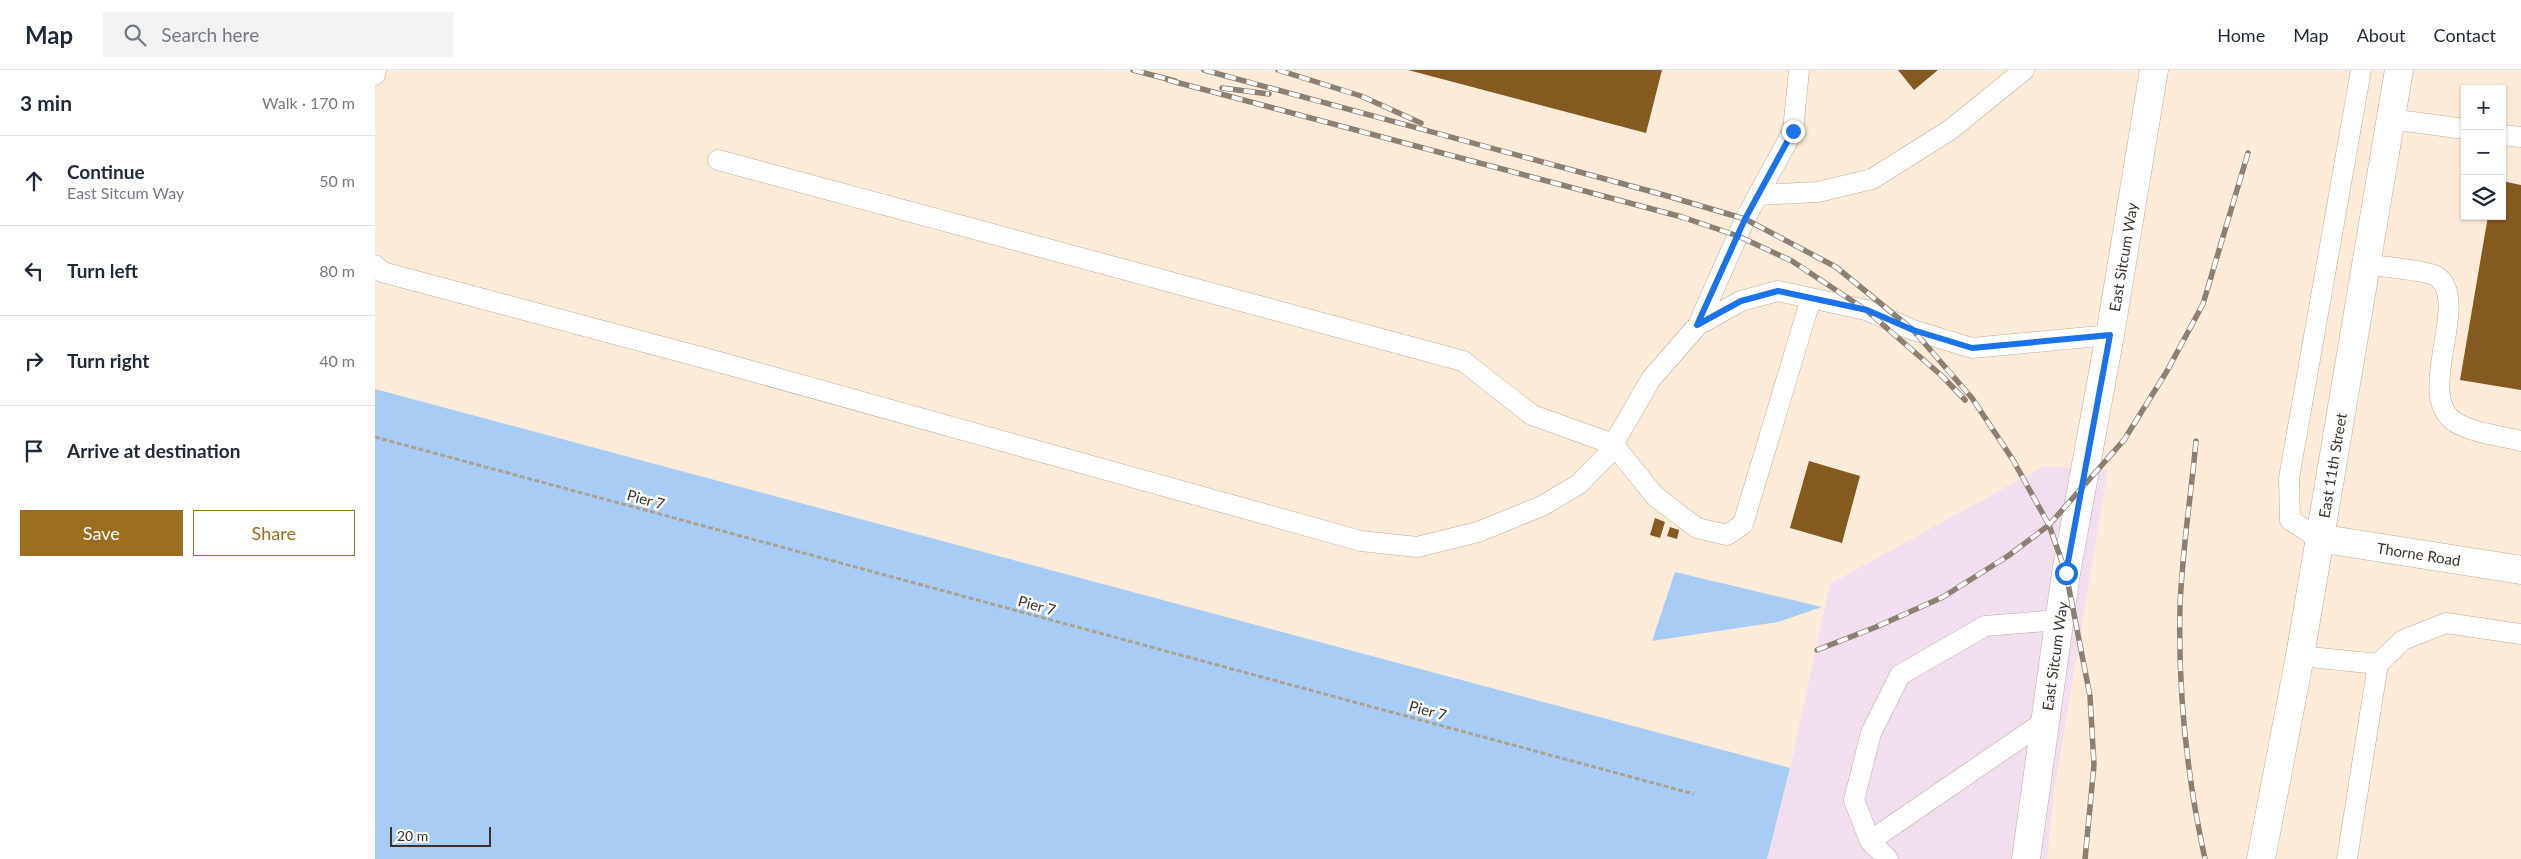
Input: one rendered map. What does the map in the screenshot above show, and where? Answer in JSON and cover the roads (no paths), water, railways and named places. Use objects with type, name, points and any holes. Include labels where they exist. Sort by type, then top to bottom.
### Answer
[{"type":"street","name":"East Sitcum Way","points":[[2025,859],[2080,488],[2110,335],[2154,70]]},
{"type":"street","name":"East 11th Street","points":[[2261,859],[2300,656],[2318,538],[2399,70]]},
{"type":"street","name":"Thorne Road","points":[[2318,538],[2521,570]]},
{"type":"lane","points":[[375,75],[376,70]]},
{"type":"lane","points":[[375,264],[382,272],[719,362],[1361,541],[1417,546],[1478,532],[1542,506],[1579,484],[1607,455],[1651,379],[1697,325],[1745,219],[1793,131],[1799,70]]},
{"type":"lane","points":[[1759,195],[1818,192],[1872,179],[1950,130],[2024,70]]},
{"type":"lane","points":[[2318,538],[2290,520],[2289,478],[2361,70]]},
{"type":"lane","points":[[2390,119],[2461,128]]},
{"type":"lane","points":[[2506,136],[2521,138]]},
{"type":"lane","points":[[717,160],[1463,361],[1532,415],[1613,444],[1655,496],[1697,528],[1727,535],[1743,524],[1811,298]]},
{"type":"lane","points":[[2365,264],[2436,275],[2448,288],[2449,305],[2439,385],[2442,404],[2454,422],[2521,441]]},
{"type":"lane","points":[[1697,325],[1741,301],[1778,291],[1867,310],[1913,330],[1972,348],[2110,335]]},
{"type":"lane","points":[[1888,859],[1870,841],[1854,800],[1871,733],[1900,675],[1985,626],[2059,620]]},
{"type":"lane","points":[[2347,859],[2379,664],[2403,640],[2446,623],[2521,634]]},
{"type":"lane","points":[[2300,656],[2379,664]]},
{"type":"lane","points":[[1870,841],[2045,721]]},
{"type":"water","points":[[375,389],[1790,768],[1767,859],[375,859]]},
{"type":"water","points":[[1675,572],[1822,607],[1778,622],[1652,641]]},
{"type":"railway","points":[[1133,70],[1175,81]]},
{"type":"railway","points":[[1204,70],[1664,195],[1745,219],[1836,267],[1913,330],[1972,398],[2013,460],[2049,525],[2066,573],[2090,696],[2094,765],[2085,859]]},
{"type":"railway","points":[[1278,70],[1361,96],[1421,123]]},
{"type":"railway","points":[[1168,80],[1682,217],[1738,236],[1792,261],[1866,310],[1942,376],[1965,400]]},
{"type":"railway","points":[[1222,88],[1269,94]]},
{"type":"railway","points":[[1817,650],[1876,627],[1943,597],[2008,556],[2049,525],[2124,440],[2167,371],[2203,304],[2248,153]]},
{"type":"railway","points":[[2196,441],[2183,565],[2180,639],[2185,734],[2193,797],[2205,859]]}]
